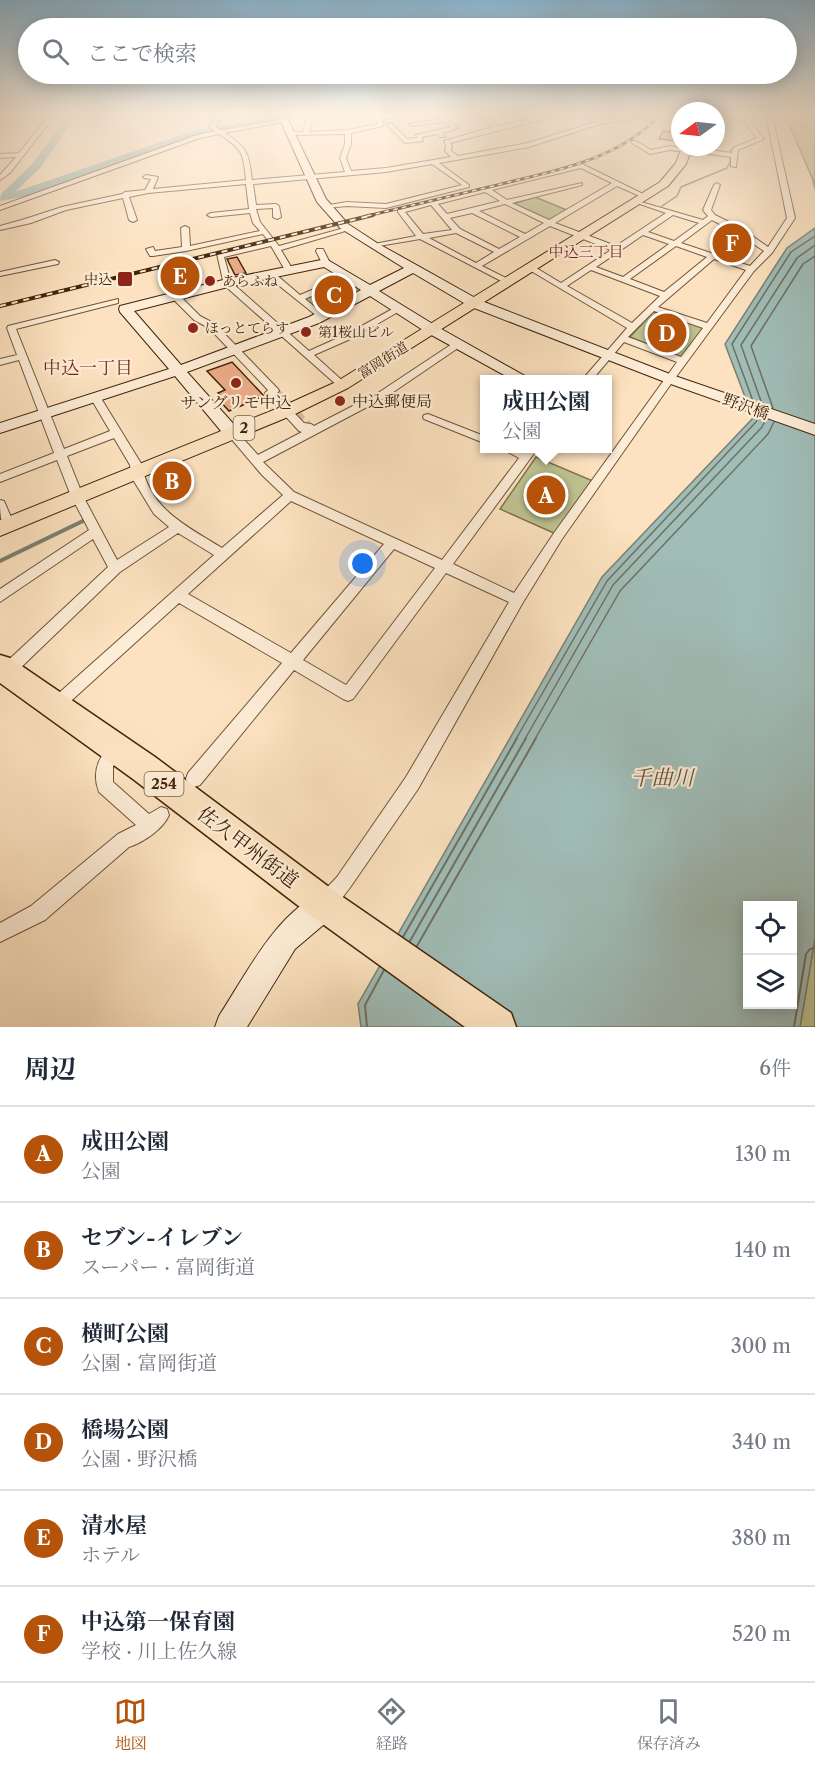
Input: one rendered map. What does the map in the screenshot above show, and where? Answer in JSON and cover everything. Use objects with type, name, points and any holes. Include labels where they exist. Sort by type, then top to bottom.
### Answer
[{"type":"highway","name":"佐久甲州街道","points":[[3,669],[119,750],[332,909],[497,1027]]},
{"type":"main road","points":[[303,163],[314,189],[326,206],[348,229],[474,303]]},
{"type":"main road","name":"2","points":[[474,303],[664,184],[679,163]]},
{"type":"main road","points":[[120,305],[175,296],[326,263],[431,329],[516,375]]},
{"type":"main road","points":[[0,428],[177,371],[322,317],[412,268]]},
{"type":"main road","name":"富岡街道","points":[[4,526],[287,411],[342,385],[474,303]]},
{"type":"main road","name":"野沢橋","points":[[474,303],[674,380],[815,430]]},
{"type":"main road","points":[[120,305],[232,433]]},
{"type":"main road","points":[[230,1027],[285,939],[332,909]]},
{"type":"street","points":[[0,178],[14,163]]},
{"type":"street","points":[[0,208],[123,163]]},
{"type":"street","points":[[247,163],[253,209],[264,232],[289,270]]},
{"type":"street","points":[[345,163],[349,173]]},
{"type":"street","points":[[0,228],[64,208],[125,194],[349,173],[426,163]]},
{"type":"street","points":[[326,206],[347,204],[386,206],[466,186],[434,163]]},
{"type":"street","points":[[332,909],[343,883],[412,783],[517,600],[558,536],[674,380],[683,361],[751,269],[769,251],[791,218],[779,163]]},
{"type":"street","points":[[507,282],[421,237],[400,211],[582,166],[617,183],[640,198],[703,222]]},
{"type":"street","points":[[559,173],[599,194]]},
{"type":"street","points":[[146,177],[159,177],[148,191]]},
{"type":"street","points":[[476,266],[617,183]]},
{"type":"street","points":[[445,217],[580,184]]},
{"type":"street","points":[[717,185],[707,210],[712,217],[738,230],[769,251]]},
{"type":"street","points":[[486,190],[505,202],[549,223],[616,249]]},
{"type":"street","points":[[444,191],[449,199]]},
{"type":"street","points":[[125,194],[134,220]]},
{"type":"street","points":[[433,203],[457,231],[500,252]]},
{"type":"street","points":[[211,215],[276,206],[277,217]]},
{"type":"street","points":[[474,211],[526,237]]},
{"type":"street","points":[[562,286],[672,212]]},
{"type":"street","points":[[624,280],[712,217]]},
{"type":"street","points":[[185,228],[186,249]]},
{"type":"street","points":[[342,385],[227,283],[220,256],[348,229]]},
{"type":"street","points":[[373,245],[457,231]]},
{"type":"street","points":[[150,249],[153,254],[264,232]]},
{"type":"street","points":[[641,232],[751,269]]},
{"type":"street","points":[[320,251],[326,263]]},
{"type":"street","points":[[590,375],[606,354],[664,295],[713,256]]},
{"type":"street","points":[[0,274],[55,262]]},
{"type":"street","points":[[589,267],[664,295]]},
{"type":"street","points":[[530,268],[632,327]]},
{"type":"street","points":[[270,274],[322,317]]},
{"type":"street","points":[[299,298],[348,278]]},
{"type":"street","points":[[175,296],[197,318],[212,326],[274,391],[270,393],[303,429],[308,426],[313,432]]},
{"type":"street","points":[[115,568],[76,496],[22,356],[6,329],[120,305]]},
{"type":"street","points":[[652,308],[710,327]]},
{"type":"street","points":[[307,355],[352,335],[399,309]]},
{"type":"street","points":[[622,338],[683,361]]},
{"type":"street","points":[[256,461],[382,395],[458,344]]},
{"type":"street","points":[[0,362],[22,356]]},
{"type":"street","points":[[95,397],[135,465],[136,472],[158,511],[178,527],[222,554]]},
{"type":"street","points":[[428,417],[480,438]]},
{"type":"street","points":[[0,478],[116,433]]},
{"type":"street","points":[[232,433],[290,495],[517,600]]},
{"type":"street","points":[[178,595],[348,694],[530,453]]},
{"type":"street","points":[[56,705],[290,495]]},
{"type":"street","points":[[0,504],[4,526]]},
{"type":"street","points":[[3,669],[115,568],[178,527]]},
{"type":"street","points":[[0,596],[96,531]]},
{"type":"street","points":[[194,779],[392,543]]},
{"type":"street","points":[[0,933],[38,913],[124,840],[136,836],[154,820],[105,786],[105,764],[119,750]]},
{"type":"green space","points":[[806,163],[815,163],[815,189]]},
{"type":"green space","points":[[535,197],[567,210],[548,221],[513,204]]},
{"type":"green space","points":[[347,280],[362,289],[361,293],[320,312],[304,299]]},
{"type":"green space","points":[[653,312],[704,329],[684,357],[677,357],[630,337]]},
{"type":"green space","points":[[536,457],[593,481],[556,534],[500,509]]},
{"type":"green space","points":[[815,938],[815,1027],[800,1027]]},
{"type":"water","name":"千曲川","points":[[815,228],[815,938],[800,1027],[361,1027],[358,1004],[602,577],[753,418],[725,344],[787,248]]},
{"type":"building","points":[[237,257],[246,273],[235,275],[227,259]]},
{"type":"building","name":"サングリモ中込","points":[[232,362],[264,396],[229,411],[218,399],[222,397],[218,393],[225,390],[207,371]]},
{"type":"waterway","points":[[5,196],[38,163]]},
{"type":"waterway","points":[[3,198],[24,194],[112,163]]},
{"type":"waterway","points":[[662,206],[677,196],[681,187],[727,168],[730,163]]},
{"type":"waterway","points":[[0,561],[85,520]]},
{"type":"tunnel","points":[[274,391],[307,426]]},
{"type":"railway","points":[[367,216],[579,163]]},
{"type":"railway","points":[[0,306],[373,215]]},
{"type":"place","name":"中込第一保育園","points":[[732,243]]},
{"type":"place","name":"清水屋","points":[[180,276]]},
{"type":"place","name":"中込","points":[[125,279]]},
{"type":"place","name":"あらふね","points":[[210,281]]},
{"type":"place","name":"横町公園","points":[[334,295]]},
{"type":"place","name":"ほっとてらす","points":[[193,328]]},
{"type":"place","name":"第1桜山ビル","points":[[306,332]]},
{"type":"place","name":"橋場公園","points":[[667,333]]},
{"type":"place","name":"サングリモ中込","points":[[236,383]]},
{"type":"place","name":"中込郵便局","points":[[340,401]]},
{"type":"place","name":"セブン-イレブン","points":[[172,481]]},
{"type":"place","name":"成田公園","points":[[546,495]]},
{"type":"district","name":"中込三丁目","points":[[586,252]]},
{"type":"district","name":"中込一丁目","points":[[88,368]]}]
